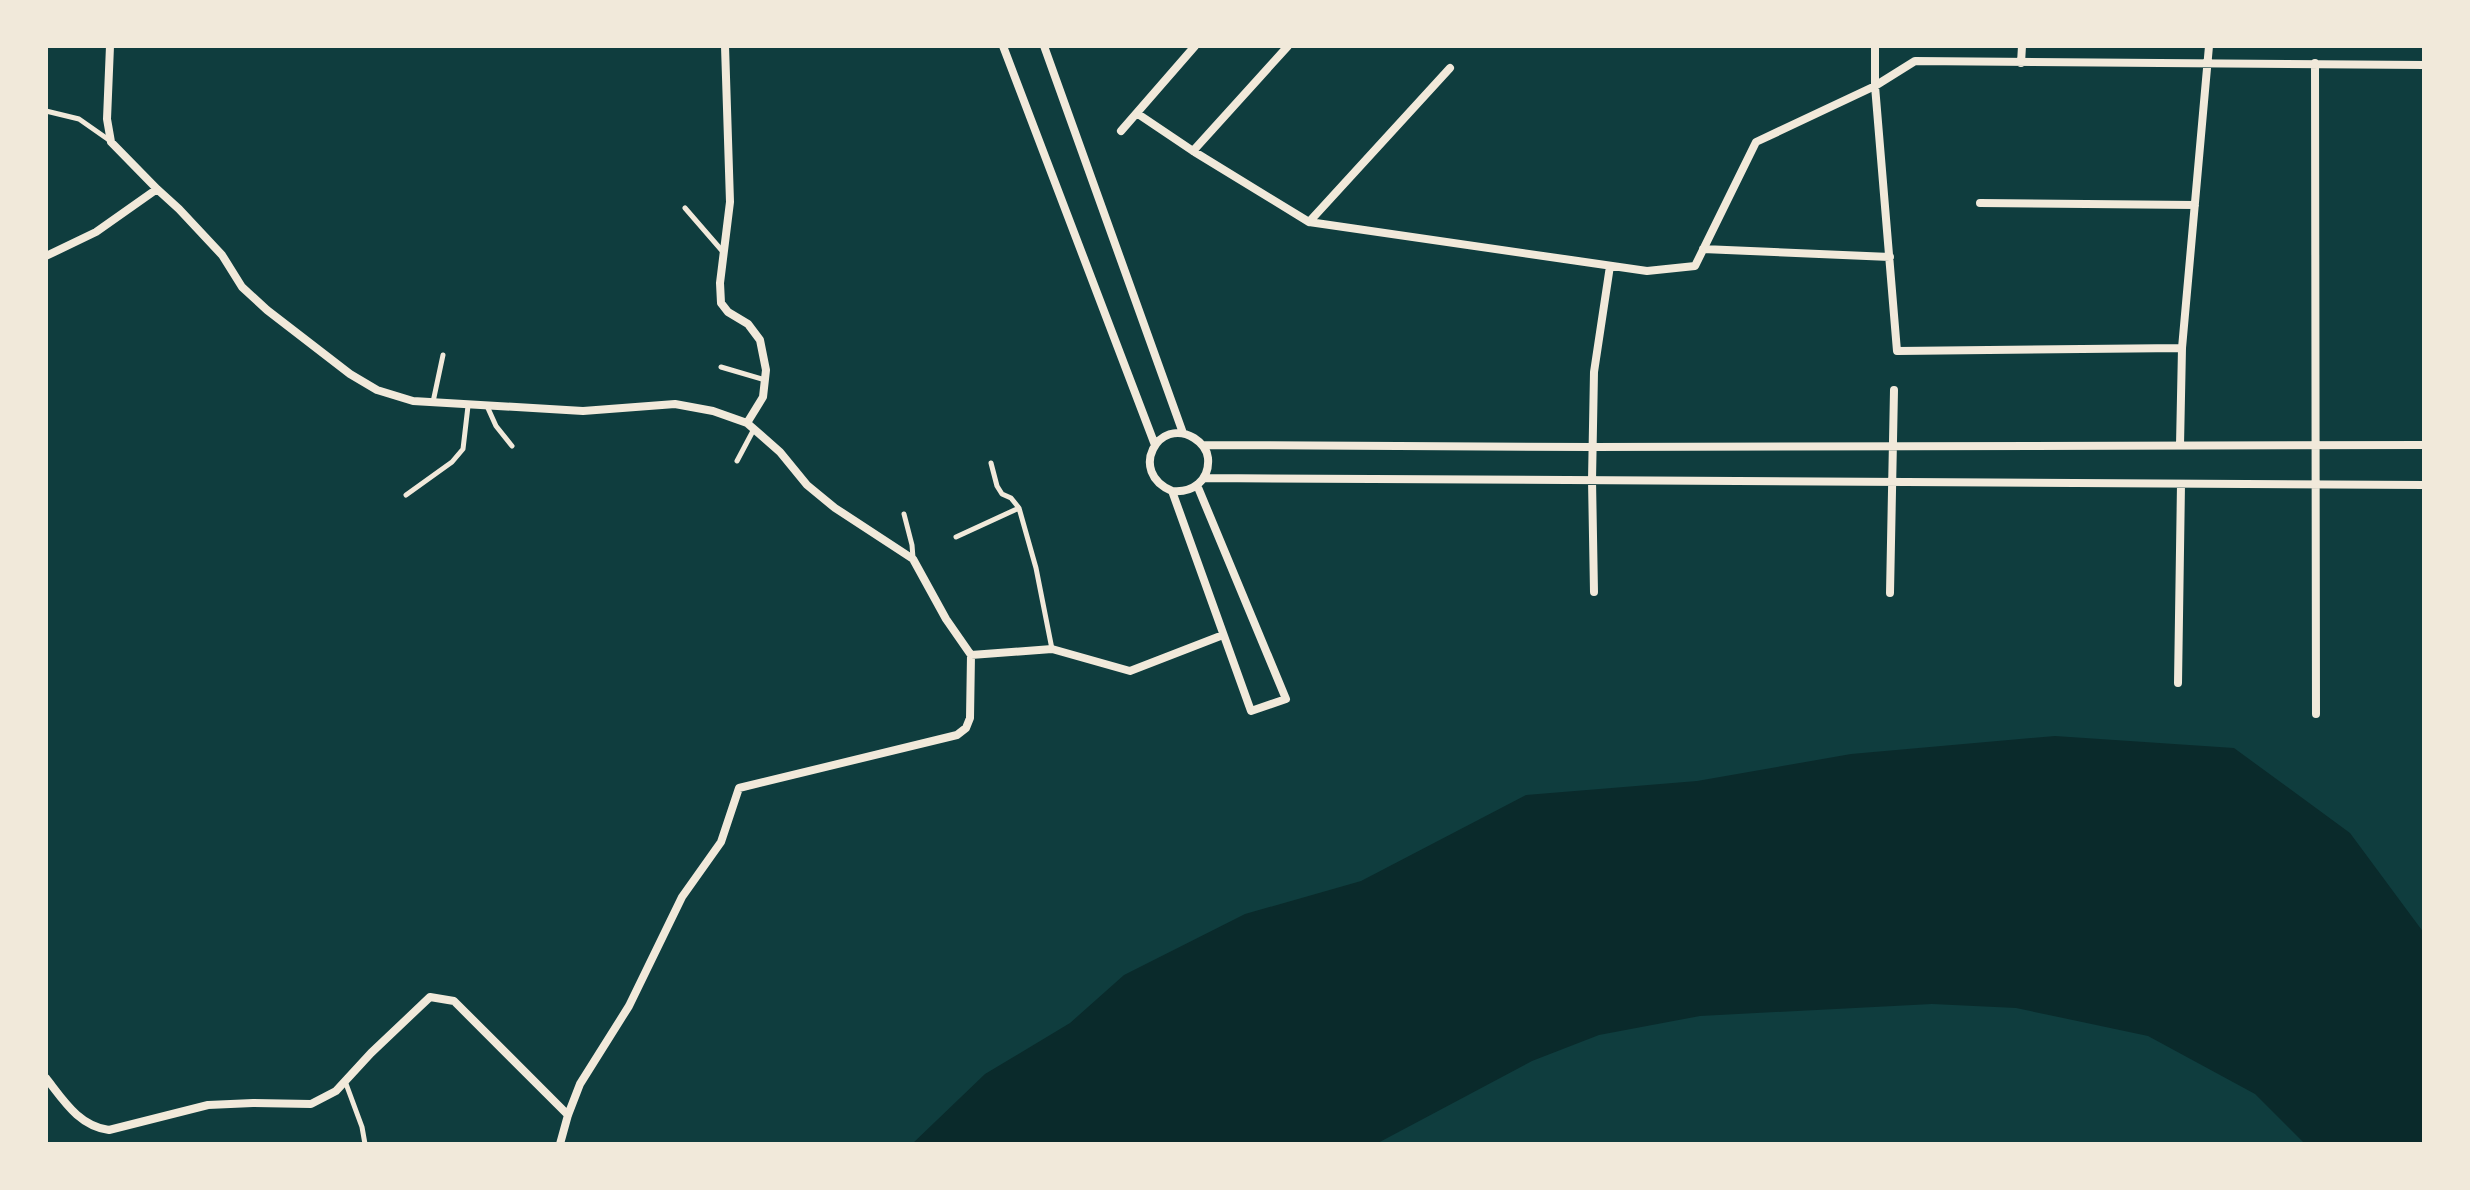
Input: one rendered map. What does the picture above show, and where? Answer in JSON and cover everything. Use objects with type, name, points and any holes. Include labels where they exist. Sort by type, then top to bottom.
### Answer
[{"type":"street","points":[[110,46],[107,119],[111,142],[222,255],[242,287],[350,374],[377,390],[413,401],[583,411],[675,404],[713,411],[750,426],[780,452],[807,485],[835,508],[913,559],[946,619],[971,655],[970,718],[966,728],[957,735],[739,788],[721,842],[682,897],[629,1006],[580,1084],[560,1144]]},
{"type":"street","points":[[725,46],[730,202],[720,283],[721,303],[728,312],[748,324],[760,340],[765,380],[763,397],[750,426]]},
{"type":"street","points":[[1003,46],[1155,445]]},
{"type":"street","points":[[1044,46],[1183,433]]},
{"type":"street","points":[[1121,131],[1195,46]]},
{"type":"street","points":[[1193,151],[1288,46]]},
{"type":"street","points":[[1875,46],[1875,86],[1897,351],[2182,348]]},
{"type":"street","points":[[2021,63],[2022,46]]},
{"type":"street","points":[[2180,445],[2182,348],[2209,46]]},
{"type":"street","points":[[1138,114],[1309,222],[1647,271],[1695,266],[1756,142],[1875,86],[1915,61],[2424,65]]},
{"type":"street","points":[[2315,63],[2316,714]]},
{"type":"street","points":[[1309,222],[1450,68]]},
{"type":"street","points":[[46,256],[96,232],[157,189]]},
{"type":"street","points":[[1980,203],[2195,205]]},
{"type":"street","points":[[1703,249],[1890,257]]},
{"type":"street","points":[[1594,592],[1594,372],[1610,266]]},
{"type":"street","points":[[1890,593],[1894,390]]},
{"type":"street","points":[[1172,491],[1251,711],[1286,699],[1200,482],[1208,462],[1203,445],[1183,433],[1167,435],[1150,453],[1151,473],[1163,487],[1181,492],[1200,482],[1592,480],[2424,485]]},
{"type":"street","points":[[1203,445],[2424,445]]},
{"type":"street","points":[[2178,683],[2181,484]]},
{"type":"street","points":[[971,655],[1052,649],[1130,671],[1223,635]]},
{"type":"street","points":[[46,1078],[74,1113],[93,1128],[109,1130],[208,1105],[311,1104],[336,1091],[430,997],[454,1001],[568,1115]]},
{"type":"lane","points":[[46,111],[79,119],[111,142]]},
{"type":"lane","points":[[685,208],[724,253]]},
{"type":"lane","points":[[433,403],[443,355]]},
{"type":"lane","points":[[721,367],[765,380]]},
{"type":"lane","points":[[406,495],[452,462],[463,449],[468,406]]},
{"type":"lane","points":[[487,406],[496,426],[512,446]]},
{"type":"lane","points":[[737,461],[750,426]]},
{"type":"lane","points":[[991,463],[997,486],[1019,508],[1036,568],[1052,649]]},
{"type":"lane","points":[[956,537],[1019,508]]},
{"type":"lane","points":[[904,514],[913,559]]},
{"type":"lane","points":[[345,1081],[365,1144]]},
{"type":"water","points":[[2055,736],[2234,748],[2350,833],[2424,933],[2424,1144],[2305,1144],[2255,1094],[2148,1036],[2016,1008],[1932,1004],[1700,1016],[1599,1035],[1532,1061],[1376,1144],[912,1144],[985,1074],[1070,1023],[1124,975],[1245,914],[1361,881],[1526,795],[1697,781],[1851,754]]}]
